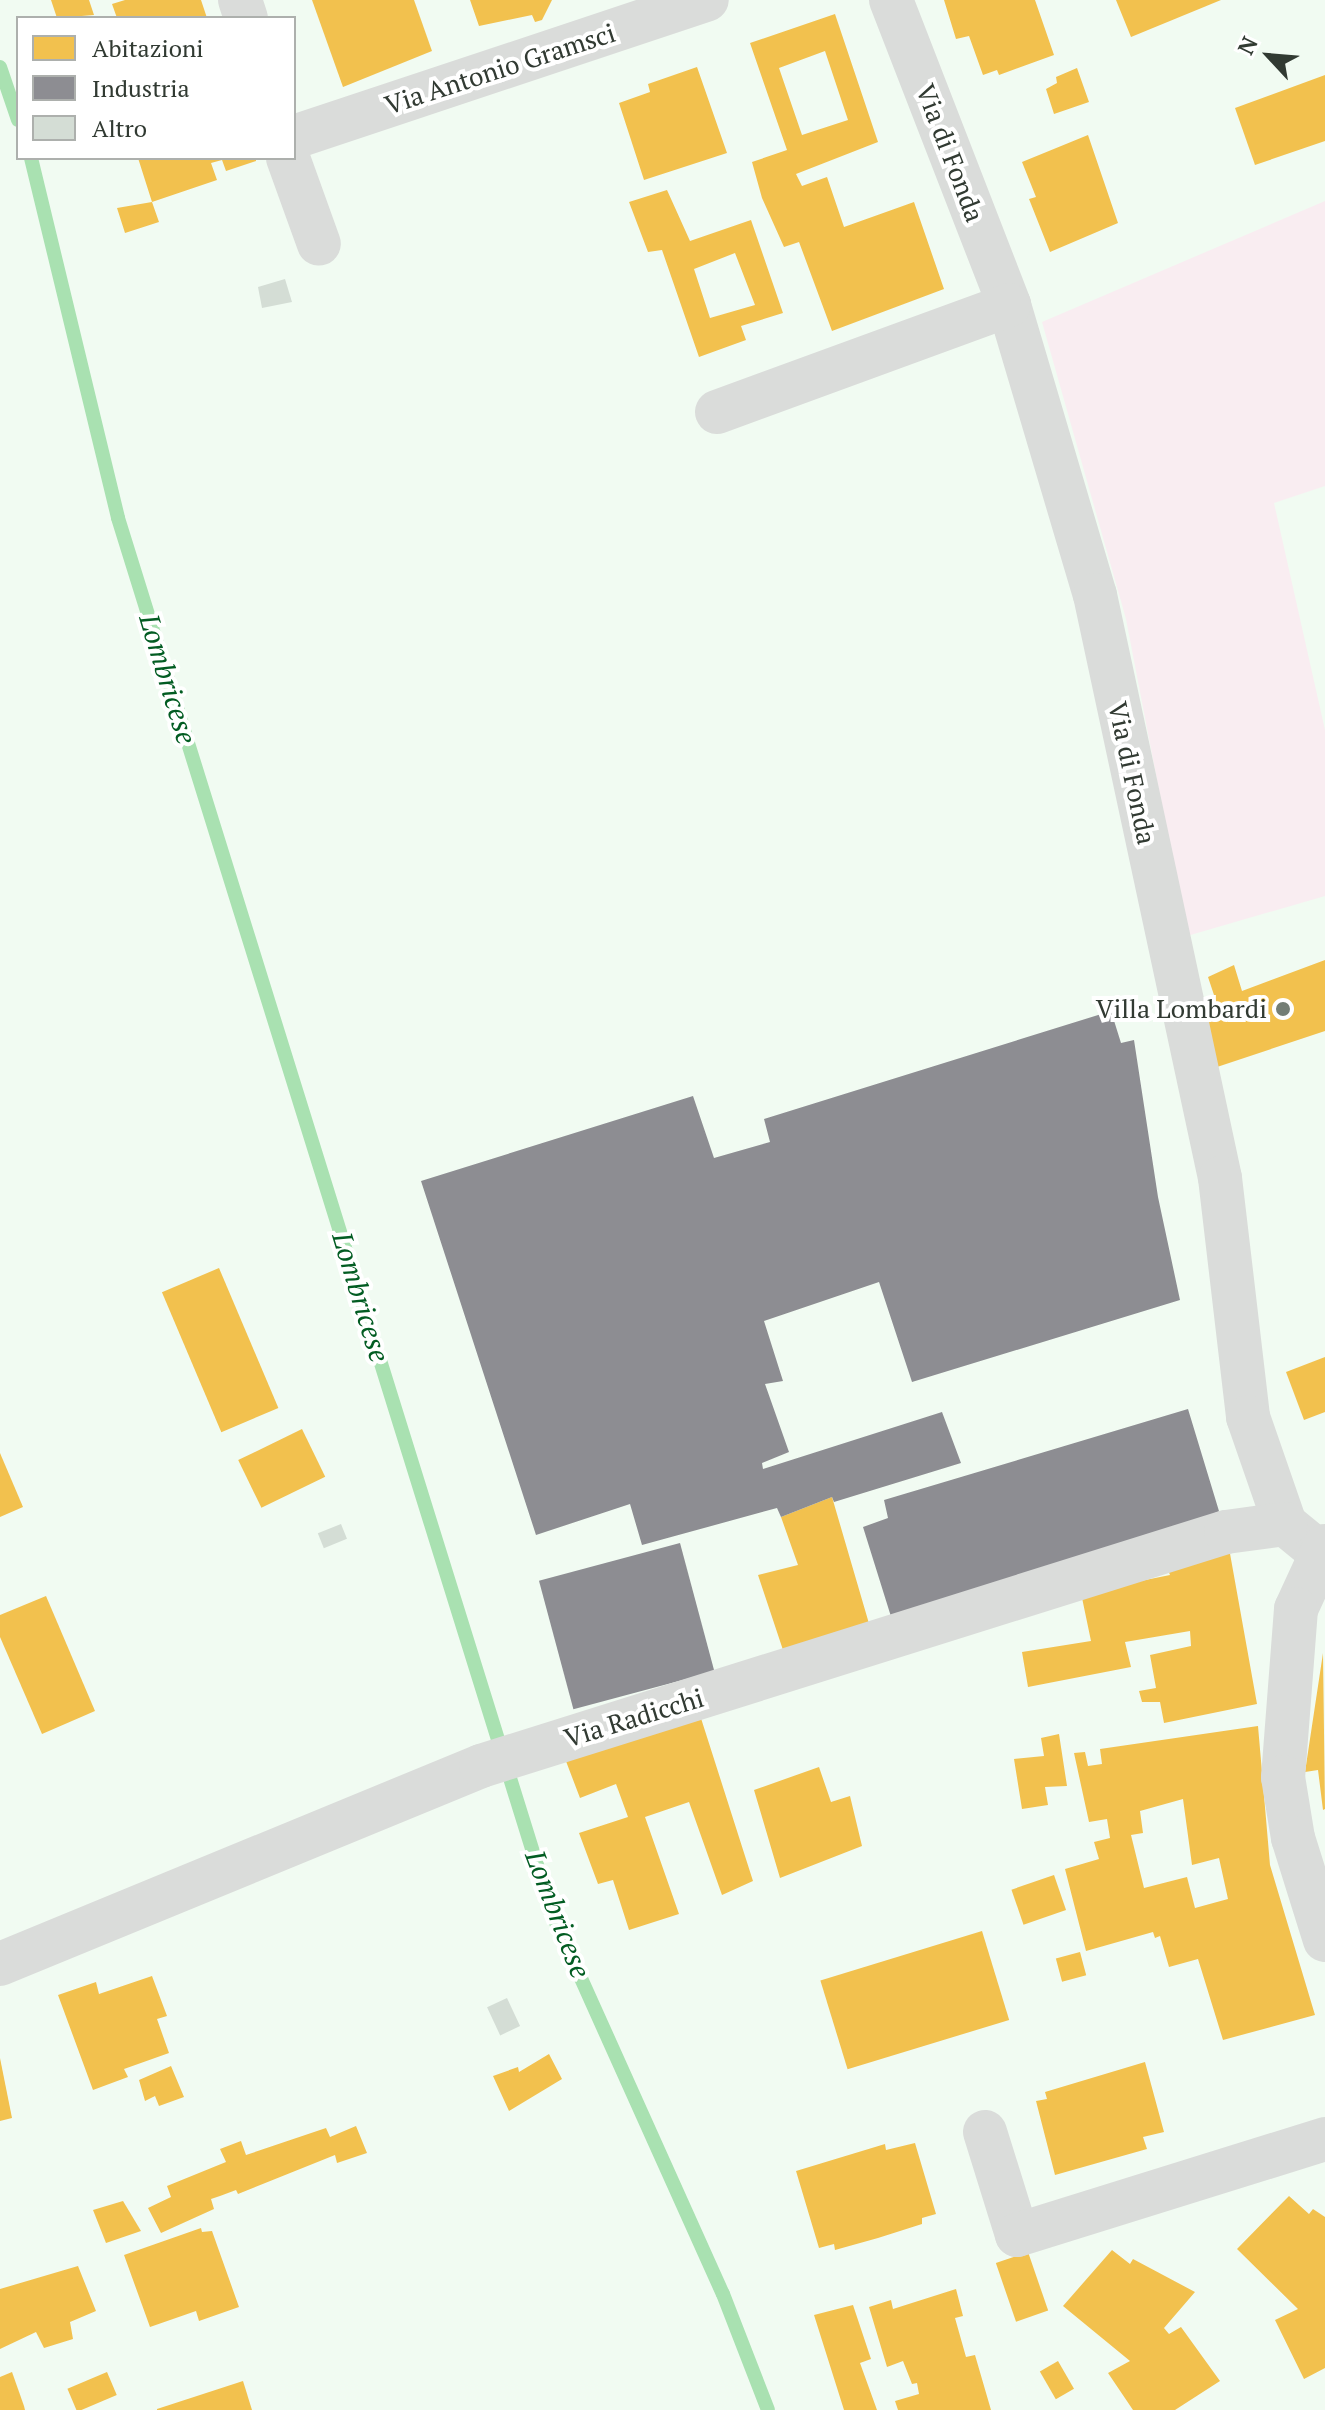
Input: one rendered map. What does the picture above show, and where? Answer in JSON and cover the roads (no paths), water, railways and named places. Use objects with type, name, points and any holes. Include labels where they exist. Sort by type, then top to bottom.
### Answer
[{"type":"street","name":"Via Antonio Gramsci","points":[[296,136],[707,0]]},
{"type":"street","name":"Via di Fonda","points":[[891,0],[1009,305],[1095,595],[1220,1178],[1248,1417],[1285,1524]]},
{"type":"street","points":[[289,160],[319,244]]},
{"type":"street","points":[[717,412],[1009,305]]},
{"type":"street","points":[[1285,1524],[1323,1549],[1296,1609],[1283,1777],[1293,1838],[1325,1940]]},
{"type":"street","name":"Via Radicchi","points":[[0,1964],[481,1766],[1226,1532],[1285,1524]]},
{"type":"street","points":[[985,2132],[1017,2235],[1325,2139]]},
{"type":"waterway","name":"Lombricese","points":[[0,67],[16,114]]},
{"type":"waterway","name":"Lombricese","points":[[31,160],[118,518],[553,1916],[723,2294],[768,2410]]},
{"type":"place","name":"Villa Lombardi","points":[[1283,1009]]}]
